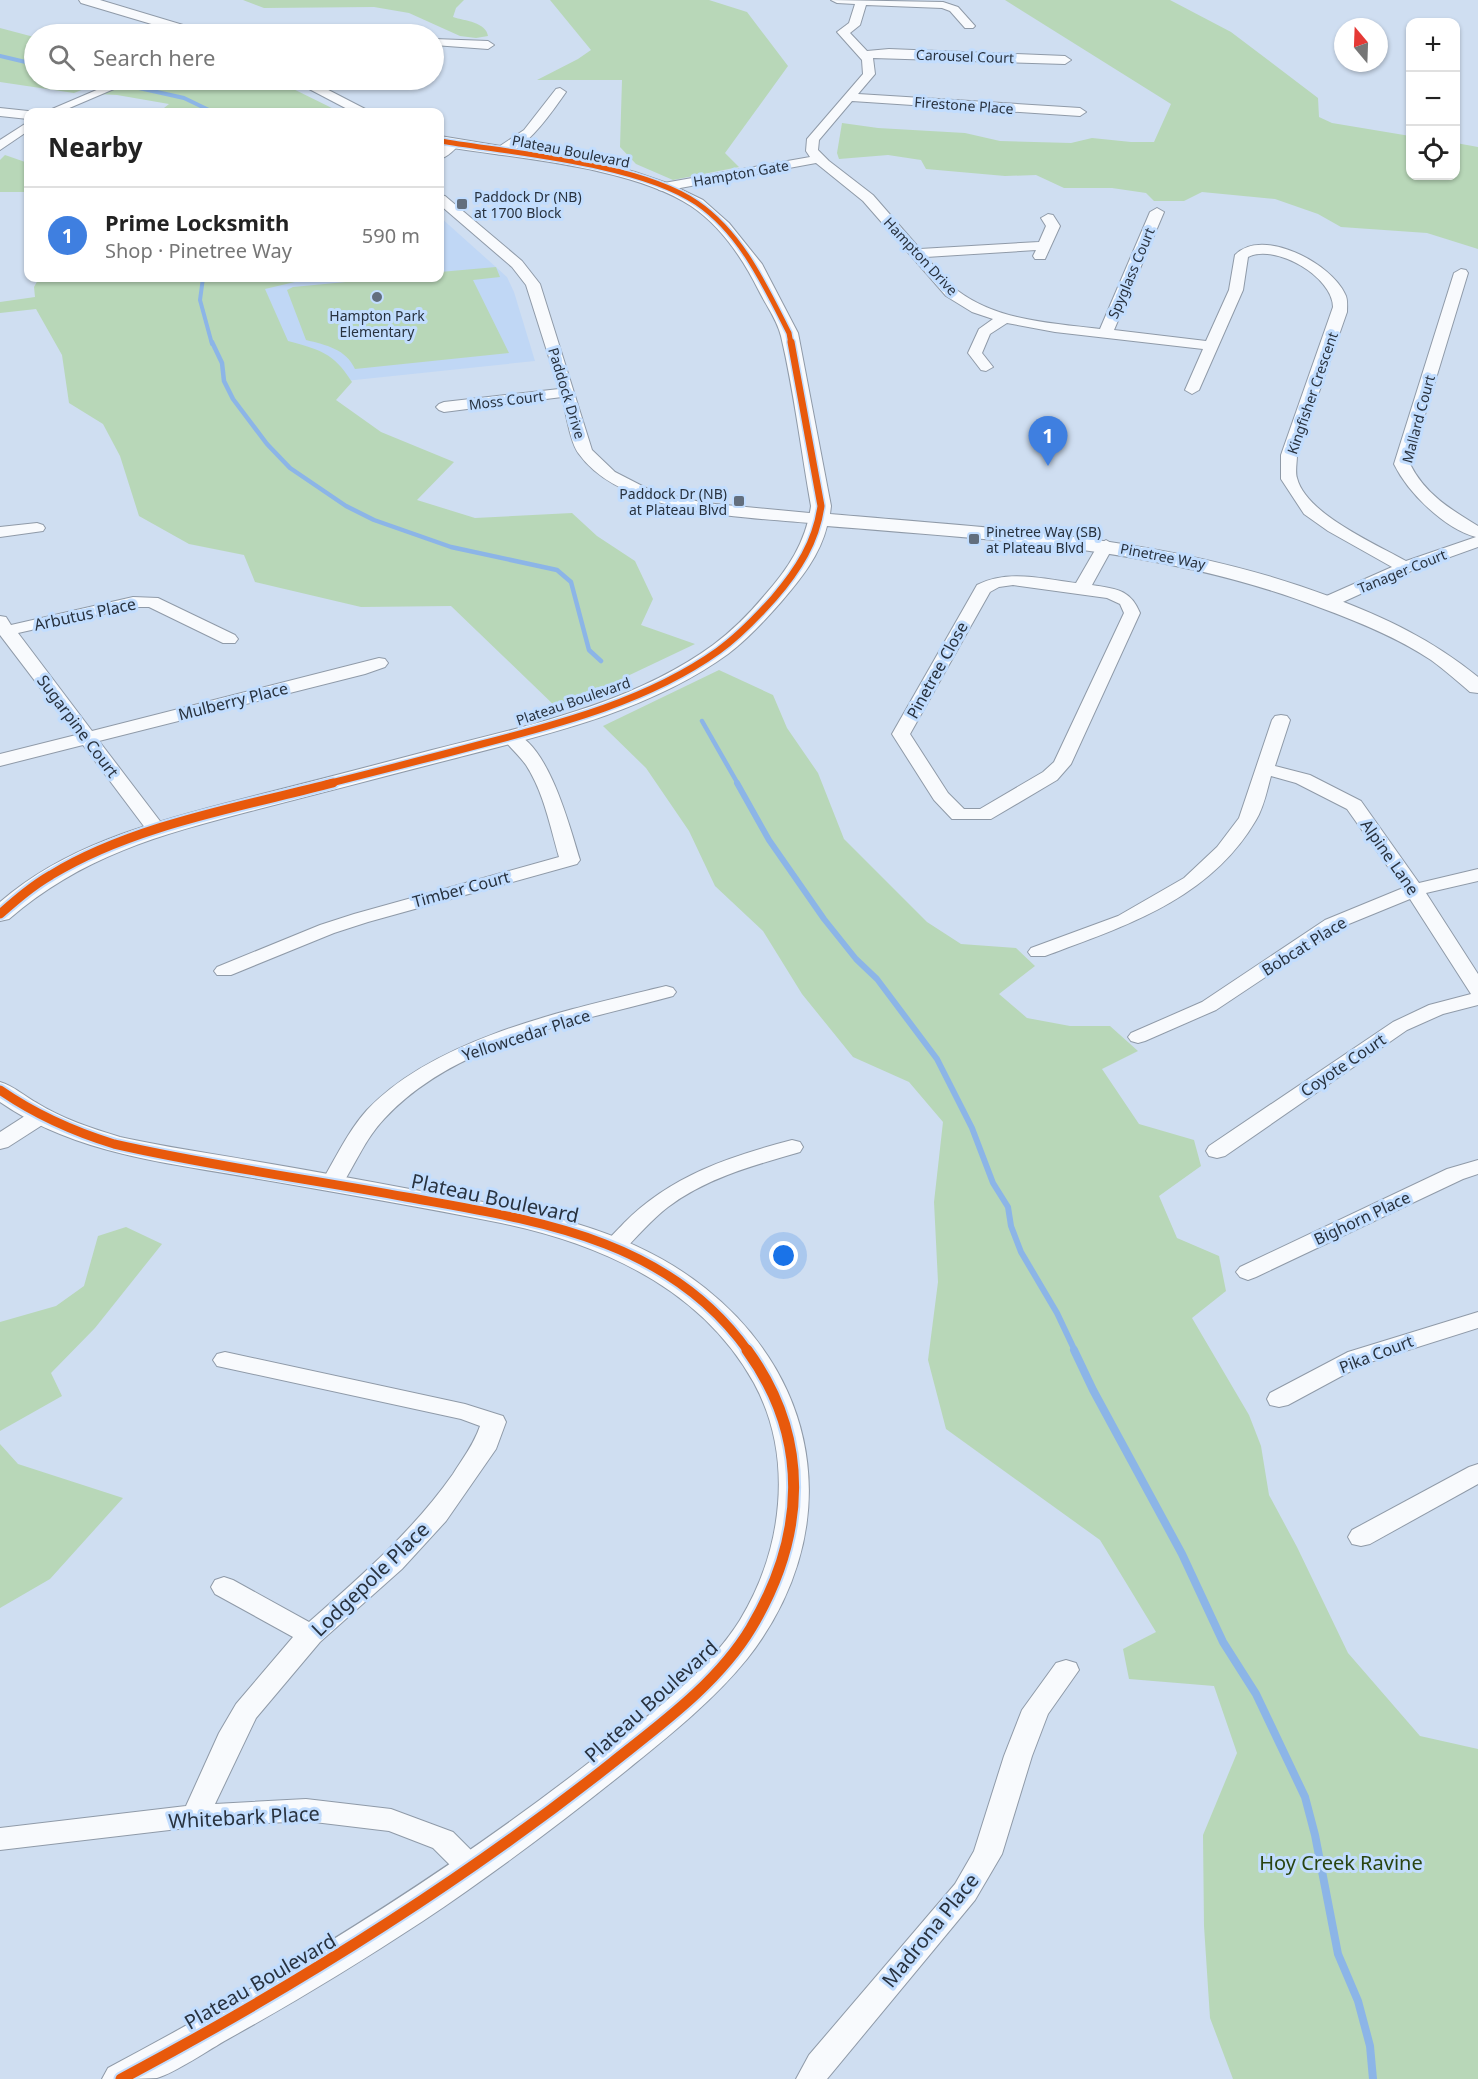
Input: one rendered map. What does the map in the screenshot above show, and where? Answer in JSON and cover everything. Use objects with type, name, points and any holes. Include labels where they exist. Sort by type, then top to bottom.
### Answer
[{"type":"street","points":[[86,0],[165,24]]},
{"type":"street","points":[[837,0],[943,5],[954,9],[969,26]]},
{"type":"street","points":[[822,162],[812,151],[813,139],[868,74],[868,59],[843,32],[854,25],[862,1]]},
{"type":"street","points":[[444,43],[488,45]]},
{"type":"street","name":"Carousel Court","points":[[865,55],[889,53],[1065,60]]},
{"type":"street","points":[[61,108],[105,90]]},
{"type":"street","points":[[319,90],[356,108]]},
{"type":"street","points":[[501,151],[521,141],[530,133],[560,92]]},
{"type":"street","name":"Firestone Place","points":[[849,97],[1080,112]]},
{"type":"street","points":[[0,112],[24,115]]},
{"type":"street","points":[[0,146],[24,129]]},
{"type":"street","name":"Plateau Boulevard","points":[[0,914],[29,889],[66,865],[112,844],[156,829],[512,737],[634,696],[713,655],[764,610],[806,557],[820,519],[821,502],[789,333],[754,264],[723,226],[697,203],[669,190],[598,167],[447,142]]},
{"type":"street","name":"Hampton Gate","points":[[669,190],[822,162]]},
{"type":"street","name":"Hampton Drive","points":[[822,162],[868,198],[951,293],[977,309],[1004,318],[1055,328],[1211,346]]},
{"type":"street","name":"Paddock Drive","points":[[444,202],[517,264],[533,284],[585,452],[609,476],[647,494],[705,508],[820,519]]},
{"type":"street","name":"Spyglass Court","points":[[1105,334],[1157,212]]},
{"type":"street","points":[[916,253],[1041,251],[1053,226],[1048,218]]},
{"type":"street","name":"Kingfisher Crescent","points":[[1211,346],[1236,290],[1242,255],[1256,248],[1276,250],[1302,262],[1331,282],[1340,296],[1340,312],[1289,455],[1289,479],[1310,511],[1334,528],[1405,567]]},
{"type":"street","name":"Mallard Court","points":[[1461,273],[1402,464],[1408,480],[1426,501],[1478,533]]},
{"type":"street","points":[[986,367],[975,353],[984,332],[1004,318]]},
{"type":"street","points":[[1192,390],[1211,346]]},
{"type":"street","name":"Moss Court","points":[[444,407],[568,392]]},
{"type":"street","name":"Pinetree Way","points":[[820,519],[1106,545],[1166,555],[1262,578],[1328,602],[1405,637],[1439,656],[1478,687]]},
{"type":"street","points":[[0,532],[37,528]]},
{"type":"street","name":"Tanager Court","points":[[1328,602],[1405,567],[1478,542]]},
{"type":"street","points":[[1082,588],[1106,545]]},
{"type":"street","name":"Pinetree Close","points":[[1013,580],[1082,588],[1112,593],[1127,601],[1132,613],[1062,764],[1050,776],[984,815],[959,815],[941,796],[901,734],[983,589],[994,583],[1013,580]]},
{"type":"street","name":"Arbutus Place","points":[[3,626],[133,602],[152,603],[229,639]]},
{"type":"street","name":"Sugarpine Court","points":[[3,626],[156,829]]},
{"type":"street","name":"Mulberry Place","points":[[0,760],[359,670],[379,663]]},
{"type":"street","points":[[1038,952],[1125,920],[1191,882],[1224,851],[1248,818],[1281,720]]},
{"type":"street","name":"Timber Court","points":[[224,971],[350,922],[570,860],[552,796],[532,758],[512,737]]},
{"type":"street","name":"Alpine Lane","points":[[1265,769],[1304,779],[1354,806],[1414,890],[1478,990]]},
{"type":"street","name":"Bobcat Place","points":[[1138,1037],[1209,1006],[1332,924],[1414,890],[1478,875]]},
{"type":"street","name":"Yellowcedar Place","points":[[332,1183],[375,1115],[391,1099],[434,1069],[478,1047],[666,992]]},
{"type":"street","name":"Coyote Court","points":[[1217,1151],[1400,1026],[1437,1009],[1478,999]]},
{"type":"street","name":"Plateau Boulevard","points":[[0,1090],[39,1117],[92,1139],[127,1148],[501,1213],[582,1234],[615,1247],[679,1282],[719,1317],[751,1352],[784,1418],[792,1447],[796,1499],[792,1529],[778,1574],[765,1603],[749,1632],[731,1654],[661,1723],[590,1781],[472,1869],[388,1925],[244,2014],[121,2079]]},
{"type":"street","points":[[0,1142],[39,1117]]},
{"type":"street","points":[[615,1247],[668,1197],[693,1182],[713,1172],[792,1147]]},
{"type":"street","name":"Bighorn Place","points":[[1248,1272],[1455,1174],[1478,1167]]},
{"type":"street","name":"Pika Court","points":[[1279,1399],[1356,1358],[1478,1320]]},
{"type":"street","name":"Lodgepole Place","points":[[195,1816],[232,1733],[246,1712],[311,1635],[393,1562],[437,1515],[487,1443],[494,1422],[465,1412],[225,1360]]},
{"type":"street","points":[[1361,1537],[1478,1473]]},
{"type":"street","points":[[224,1587],[311,1635]]},
{"type":"street","name":"Madrona Place","points":[[811,2079],[820,2064],[965,1892],[988,1854],[1018,1756],[1036,1710],[1066,1670]]},
{"type":"street","name":"Whitebark Place","points":[[0,1839],[195,1816],[306,1810],[391,1820],[443,1840],[472,1869]]},
{"type":"shaded area","name":"Hampton Park Elementary","points":[[444,221],[507,277],[514,292],[535,361],[307,385],[286,351],[207,282],[444,282]]},
{"type":"green space","points":[[243,0],[464,0],[456,8],[453,17],[479,25],[488,36],[476,38],[460,36],[444,29],[444,24],[433,24],[409,13],[374,7],[264,8]]},
{"type":"green space","points":[[550,0],[709,0],[747,12],[788,66],[725,153],[739,167],[673,180],[636,164],[620,147],[622,80],[537,80],[591,50]]},
{"type":"green space","points":[[1005,0],[1170,0],[1231,32],[1318,98],[1319,117],[1332,123],[1406,135],[1406,180],[1460,180],[1460,144],[1478,147],[1478,249],[1427,233],[1341,227],[1318,214],[1275,199],[1202,192],[1184,201],[1154,201],[1146,193],[1112,188],[1064,188],[1036,175],[1005,176],[926,169],[921,160],[888,155],[839,159],[837,153],[842,123],[878,128],[965,133],[1000,141],[1071,143],[1092,138],[1154,142],[1171,104]]},
{"type":"green space","points":[[0,28],[24,34],[24,86],[0,82]]},
{"type":"green space","points":[[54,90],[82,90],[74,93]]},
{"type":"green space","points":[[108,90],[295,90],[332,108],[164,108],[169,104],[97,94]]},
{"type":"green space","points":[[5,155],[24,162],[24,192],[0,192],[0,160]]},
{"type":"green space","points":[[496,267],[500,277],[473,280],[509,353],[355,369],[341,352],[306,340],[287,290],[293,287],[346,282],[444,282],[444,272]]},
{"type":"green space","points":[[37,282],[295,282],[265,289],[288,341],[309,347],[332,358],[352,382],[336,400],[381,432],[454,462],[417,500],[475,518],[572,513],[597,536],[635,561],[653,599],[641,625],[695,644],[558,709],[451,606],[361,607],[255,582],[244,555],[189,544],[139,516],[120,456],[103,424],[69,403],[62,355],[36,309],[0,313],[0,302],[35,297],[34,287]]},
{"type":"green space","name":"Hoy Creek Ravine","points":[[719,670],[773,695],[787,728],[818,773],[844,839],[927,922],[961,944],[1016,948],[1035,966],[999,994],[1027,1018],[1070,1026],[1110,1026],[1138,1051],[1102,1069],[1139,1124],[1194,1140],[1201,1166],[1159,1196],[1177,1238],[1219,1256],[1226,1291],[1192,1318],[1249,1415],[1261,1446],[1269,1495],[1348,1653],[1420,1736],[1478,1749],[1478,2079],[1233,2079],[1210,2018],[1204,1926],[1203,1835],[1237,1753],[1214,1686],[1129,1679],[1123,1649],[1156,1632],[1100,1540],[946,1429],[928,1360],[938,1282],[934,1202],[943,1122],[909,1082],[853,1057],[802,994],[763,931],[715,886],[689,831],[646,768],[603,726]]},
{"type":"green space","points":[[126,1227],[162,1244],[95,1328],[51,1373],[62,1396],[0,1431],[0,1322],[56,1306],[84,1286],[98,1236]]},
{"type":"green space","points":[[0,1444],[18,1464],[123,1498],[50,1579],[0,1608]]},
{"type":"waterway","points":[[0,56],[24,62]]},
{"type":"waterway","points":[[148,90],[184,98],[205,108]]},
{"type":"waterway","points":[[202,282],[200,300],[212,344]]},
{"type":"waterway","points":[[212,342],[222,363],[224,381],[233,399],[267,444],[290,468],[346,506],[374,520],[451,547],[557,570],[571,582],[589,650],[601,661]]},
{"type":"waterway","points":[[702,721],[738,784]]},
{"type":"waterway","points":[[737,783],[769,840],[824,919],[856,959],[877,979],[937,1059],[972,1128],[993,1183],[1008,1207],[1011,1226],[1021,1252],[1057,1313],[1075,1351]]},
{"type":"waterway","points":[[1074,1350],[1093,1390],[1182,1554],[1223,1642],[1256,1694],[1305,1797],[1315,1835],[1338,1954],[1358,2001],[1370,2046],[1373,2079]]},
{"type":"cycle path","points":[[0,914],[51,875],[78,860],[136,836],[543,728],[647,691],[679,675],[729,643],[777,594],[793,575],[806,554],[816,531],[821,506],[789,333],[754,264],[723,226],[697,203],[664,187],[629,175],[598,167],[444,142]]},
{"type":"cycle path","points":[[0,1090],[27,1109],[55,1123],[114,1144],[501,1214],[543,1223],[614,1246],[643,1260],[696,1296],[720,1317],[741,1341],[775,1395],[786,1424],[792,1454],[795,1484],[792,1515],[787,1545],[778,1574],[765,1603],[738,1647],[691,1697],[564,1802],[442,1889],[317,1970],[121,2079]]},
{"type":"place","name":"Paddock Dr (NB) at 1700 Block","points":[[462,204]]},
{"type":"place","name":"Hampton Park Elementary","points":[[377,297]]},
{"type":"place","name":"Prime Locksmith","points":[[1048,466]]},
{"type":"place","name":"Paddock Dr (NB) at Plateau Blvd","points":[[739,501]]},
{"type":"place","name":"Pinetree Way (SB) at Plateau Blvd","points":[[974,539]]}]
